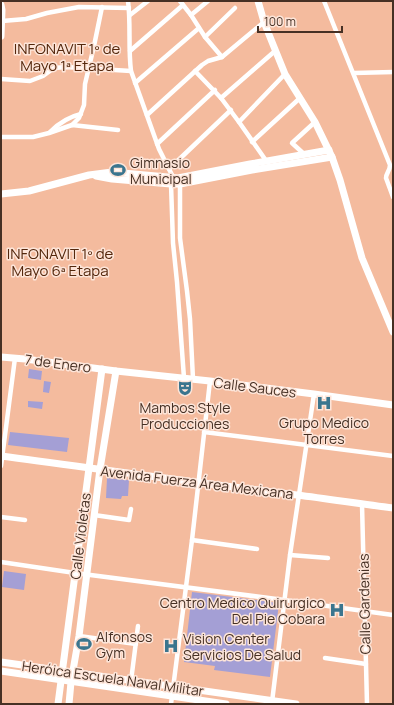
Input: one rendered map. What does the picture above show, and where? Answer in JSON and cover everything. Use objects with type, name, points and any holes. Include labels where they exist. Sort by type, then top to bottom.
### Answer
[{"type":"street","points":[[128,1],[130,15],[131,71],[157,144],[175,183],[190,319],[193,379]]},
{"type":"street","points":[[130,15],[148,1]]},
{"type":"street","points":[[191,15],[208,1]]},
{"type":"street","points":[[258,1],[264,22],[285,74],[315,122],[331,153],[362,258],[393,332]]},
{"type":"street","points":[[324,1],[392,165],[386,178],[393,197]]},
{"type":"street","points":[[130,51],[181,3],[191,15],[205,37],[222,57]]},
{"type":"street","points":[[1,5],[1,36]]},
{"type":"street","points":[[2,21],[26,19],[79,7],[129,8]]},
{"type":"street","points":[[72,125],[81,114],[84,105],[85,84],[102,7]]},
{"type":"street","points":[[205,37],[235,8]]},
{"type":"street","points":[[147,115],[195,71],[208,61],[222,57],[264,22]]},
{"type":"street","points":[[135,83],[199,28]]},
{"type":"street","points":[[221,98],[275,51]]},
{"type":"street","points":[[1,79],[30,81],[43,76],[54,68],[66,67],[131,71]]},
{"type":"street","points":[[195,71],[215,90],[231,110],[268,164]]},
{"type":"street","points":[[354,73],[393,72]]},
{"type":"street","points":[[239,122],[285,74]]},
{"type":"street","points":[[157,144],[215,90]]},
{"type":"street","points":[[252,142],[300,98]]},
{"type":"street","points":[[169,169],[231,110]]},
{"type":"street","points":[[49,133],[58,124],[69,117],[81,114]]},
{"type":"street","points":[[304,154],[292,143],[315,122]]},
{"type":"street","points":[[1,137],[33,137],[72,125],[118,130]]},
{"type":"street","points":[[268,164],[304,154],[331,153]]},
{"type":"street","points":[[1,194],[29,192],[89,175],[112,179],[175,183],[209,175],[331,153]]},
{"type":"street","points":[[175,183],[173,242],[184,378]]},
{"type":"street","name":"7 de Enero","points":[[1,356],[116,371]]},
{"type":"street","points":[[1,466],[15,358]]},
{"type":"street","name":"Calle Violetas","points":[[58,704],[102,369]]},
{"type":"street","name":"Calle Sauces","points":[[116,371],[210,381],[393,405]]},
{"type":"street","name":"Calle Violetas","points":[[69,704],[100,469],[116,371]]},
{"type":"street","points":[[171,704],[210,381]]},
{"type":"street","points":[[272,702],[290,555],[314,394]]},
{"type":"street","points":[[204,432],[393,456]]},
{"type":"street","name":"Avenida Fuerza Área Mexicana","points":[[2,456],[393,508]]},
{"type":"street","name":"Calle Gardenias","points":[[362,504],[367,704]]},
{"type":"street","points":[[94,515],[129,520],[130,509]]},
{"type":"street","points":[[1,517],[25,520]]},
{"type":"street","points":[[192,540],[257,549]]},
{"type":"street","points":[[290,555],[328,558]]},
{"type":"street","points":[[1,562],[87,575],[393,615]]},
{"type":"street","points":[[131,681],[138,626]]},
{"type":"street","points":[[79,636],[136,644]]},
{"type":"street","points":[[325,658],[366,664]]},
{"type":"street","name":"Heróica Escuela Naval Militar","points":[[1,662],[173,686],[272,702],[296,704]]},
{"type":"street","name":"Heróica Escuela Naval Militar","points":[[1,671],[226,704]]},
{"type":"building","points":[[29,369],[42,371],[41,380],[28,378]]},
{"type":"building","points":[[44,381],[51,382],[49,393],[43,392]]},
{"type":"building","points":[[28,401],[43,402],[42,409],[28,407]]},
{"type":"building","points":[[10,432],[69,438],[67,452],[8,445]]},
{"type":"building","points":[[107,478],[129,480],[128,496],[122,496],[121,499],[106,498]]},
{"type":"building","points":[[4,571],[26,574],[24,590],[2,587]]},
{"type":"building","points":[[192,592],[279,603],[270,677],[214,670],[215,666],[184,662]]},
{"type":"place","name":"Gimnasio Municipal","points":[[118,170]]},
{"type":"place","name":"Mambos Style Producciones","points":[[185,388]]},
{"type":"place","name":"Grupo Medico Torres","points":[[324,403]]},
{"type":"place","name":"Centro Medico Quirurgico Del Pie Cobara","points":[[337,610]]},
{"type":"place","name":"Alfonsos Gym","points":[[84,644]]},
{"type":"place","name":"Vision Center Servicios De Salud","points":[[171,646]]},
{"type":"district","name":"INFONAVIT 1º de Mayo 1ª Etapa","points":[[67,56]]},
{"type":"district","name":"INFONAVIT 1º de Mayo 6ª Etapa","points":[[60,262]]}]
